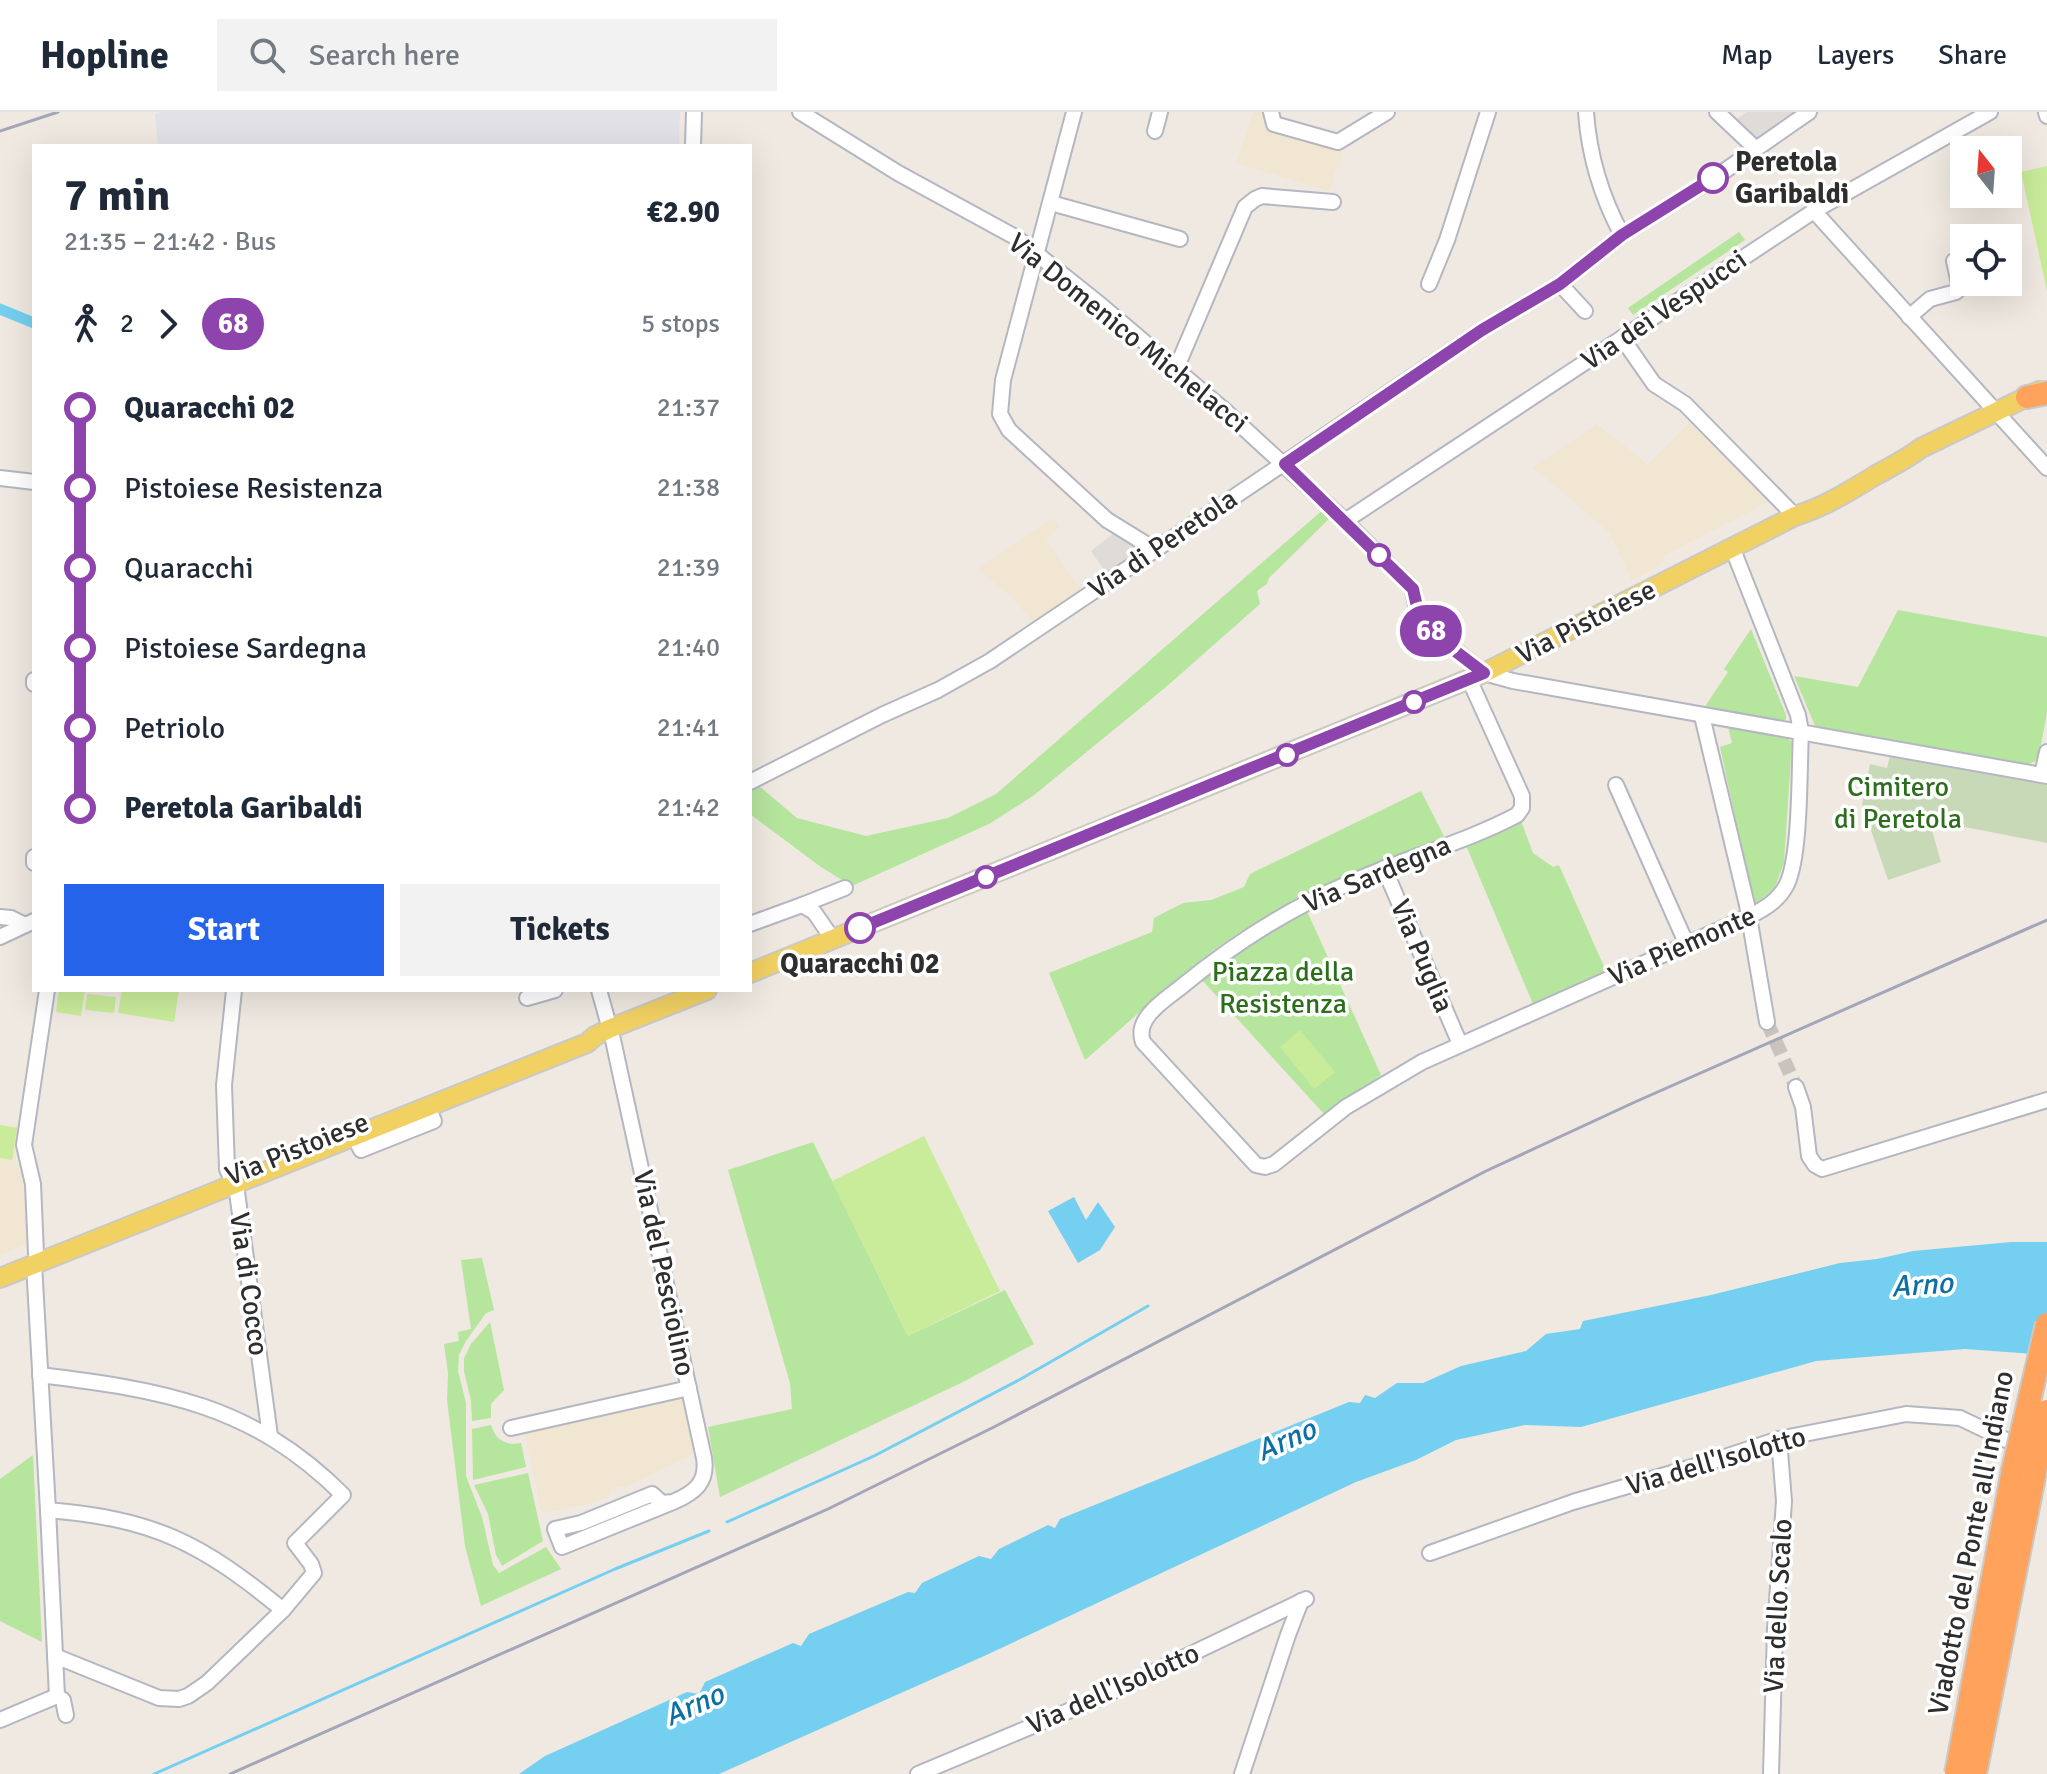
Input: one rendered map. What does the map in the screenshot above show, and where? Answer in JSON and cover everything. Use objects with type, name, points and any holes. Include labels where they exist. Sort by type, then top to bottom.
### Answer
[{"type":"highway","name":"Viadotto del Ponte all'Indiano","points":[[1956,1774],[2013,1470],[2047,1324]]},
{"type":"highway","name":"Viadotto del Ponte all'Indiano","points":[[1975,1774],[2047,1411]]},
{"type":"main road","name":"Via Pistoiese","points":[[752,972],[1476,676],[1861,486],[1907,459],[1957,437],[1971,425],[2040,392]]},
{"type":"main road","name":"Via Pistoiese","points":[[231,1181],[354,1136],[587,1043],[602,1032],[702,992]]},
{"type":"main road","name":"Via Pistoiese","points":[[0,1278],[35,1259],[583,1034],[602,1032]]},
{"type":"main road","name":"Via Pistoiese","points":[[0,1268],[35,1259]]},
{"type":"street","points":[[693,144],[694,112]]},
{"type":"street","name":"Via Domenico Michelacci","points":[[800,112],[898,173],[1017,238],[1176,369],[1285,464],[1413,589],[1420,620],[1476,676]]},
{"type":"street","points":[[1074,112],[1003,380],[999,403],[1002,420],[1038,459],[1097,511],[1119,529],[1154,549]]},
{"type":"street","points":[[1155,131],[1160,112]]},
{"type":"street","points":[[1271,112],[1274,124],[1338,142],[1387,112]]},
{"type":"street","points":[[1429,284],[1447,240],[1488,112]]},
{"type":"street","points":[[1586,112],[1595,170],[1622,235]]},
{"type":"street","points":[[1717,112],[1755,148]]},
{"type":"street","name":"Via di Peretola","points":[[752,781],[974,671],[1482,330],[1560,284],[1622,235],[1723,172],[1809,112]]},
{"type":"street","name":"Via dei Vespucci","points":[[1345,521],[1814,211],[1990,112]]},
{"type":"street","points":[[1176,369],[1245,207],[1262,196],[1333,202]]},
{"type":"street","points":[[1051,203],[1180,239]]},
{"type":"street","points":[[1814,211],[2047,468]]},
{"type":"street","points":[[1560,284],[1585,311]]},
{"type":"street","points":[[1909,317],[1930,299],[1950,294]]},
{"type":"street","points":[[1622,338],[1654,384],[1685,404],[1795,516]]},
{"type":"street","points":[[0,478],[32,482]]},
{"type":"street","name":"Via Piemonte","points":[[1265,1167],[1274,1164],[1310,1133],[1373,1090],[1460,1044],[1687,945],[1773,903],[1786,885],[1791,870],[1801,732],[1798,715],[1732,547]]},
{"type":"street","points":[[1476,676],[2044,776],[2047,752]]},
{"type":"street","name":"Via Sardegna","points":[[1265,1167],[1256,1165],[1143,1042],[1140,1029],[1149,1015],[1202,969],[1239,942],[1304,904],[1384,868],[1513,817],[1522,808],[1522,796],[1476,676]]},
{"type":"street","points":[[1702,716],[1750,916],[1767,1022]]},
{"type":"street","points":[[1616,785],[1687,945]]},
{"type":"street","name":"Via Puglia","points":[[1384,868],[1460,1044]]},
{"type":"street","points":[[752,923],[845,888]]},
{"type":"street","points":[[802,905],[814,912],[832,938]]},
{"type":"street","points":[[0,917],[29,923]]},
{"type":"street","points":[[0,937],[29,923]]},
{"type":"street","points":[[47,992],[24,1145],[33,1184],[57,1696]]},
{"type":"street","name":"Via di Cocco","points":[[234,992],[224,1085],[231,1181],[237,1192],[270,1436]]},
{"type":"street","points":[[527,998],[548,992]]},
{"type":"street","name":"Via del Pesciolino","points":[[599,992],[602,1032],[689,1388],[705,1473],[695,1492],[673,1502],[562,1547],[555,1529],[581,1523],[652,1494],[662,1503],[673,1502]]},
{"type":"street","points":[[1796,1087],[1803,1107],[1809,1156],[1822,1169],[2047,1100]]},
{"type":"street","points":[[40,1375],[131,1387],[181,1398],[233,1417],[270,1436],[304,1460],[343,1495],[295,1543],[314,1573],[283,1610],[198,1691],[179,1699],[159,1698],[55,1656]]},
{"type":"street","points":[[511,1428],[689,1388]]},
{"type":"street","name":"Via dell'Isolotto","points":[[1430,1553],[1573,1502],[1779,1439],[1906,1414],[1960,1418],[2006,1440]]},
{"type":"street","name":"Via dello Scalo","points":[[1771,1774],[1775,1629],[1784,1501],[1779,1439]]},
{"type":"street","points":[[48,1510],[121,1519],[172,1535],[230,1568],[283,1610]]},
{"type":"street","name":"Via dell'Isolotto","points":[[918,1774],[1097,1699],[1304,1600],[1288,1635],[1242,1774]]},
{"type":"street","points":[[57,1696],[63,1700],[66,1715]]},
{"type":"street","points":[[0,1720],[57,1696]]},
{"type":"shaded area","points":[[680,112],[679,144],[158,144],[155,114]]},
{"type":"shaded area","points":[[1253,112],[1262,112],[1266,130],[1342,152],[1329,191],[1236,163]]},
{"type":"shaded area","points":[[1746,112],[1809,112],[1755,148],[1730,124]]},
{"type":"shaded area","points":[[1690,422],[1768,502],[1663,556],[1665,562],[1632,580],[1610,533],[1533,467],[1597,424],[1648,465]]},
{"type":"shaded area","points":[[1052,519],[1060,525],[1046,539],[1081,590],[1034,624],[1016,601],[978,569]]},
{"type":"shaded area","points":[[1119,529],[1154,549],[1110,579],[1091,551]]},
{"type":"shaded area","points":[[0,1124],[21,1127],[15,1160],[23,1178],[31,1242],[0,1255]]},
{"type":"shaded area","points":[[681,1394],[694,1454],[626,1487],[611,1489],[608,1497],[596,1502],[542,1513],[524,1429]]},
{"type":"green space","points":[[2047,166],[2047,291],[2022,177],[2022,172]]},
{"type":"green space","points":[[1739,232],[1745,240],[1633,315],[1628,308]]},
{"type":"green space","points":[[1325,508],[1331,517],[1257,591],[1260,604],[1166,687],[1033,796],[989,824],[852,886],[752,815],[752,789],[759,786],[797,818],[866,836],[948,818],[996,794]]},
{"type":"green space","points":[[1898,610],[2047,637],[2047,713],[2038,760],[2022,767],[1816,728],[1794,676],[1858,687]]},
{"type":"green space","points":[[1751,629],[1786,715],[1780,724],[1702,711],[1728,672],[1724,669]]},
{"type":"green space","points":[[1728,727],[1785,736],[1792,742],[1784,863],[1774,889],[1754,905],[1720,747],[1732,743]]},
{"type":"green space","name":"Cimitero di Peretola","points":[[1891,752],[2047,782],[2047,843],[1929,820],[1941,862],[1888,880],[1862,804],[1870,764],[1887,768]]},
{"type":"green space","points":[[1421,791],[1445,838],[1277,910],[1225,942],[1188,970],[1085,1060],[1049,973],[1152,932],[1154,918],[1183,903],[1211,900],[1244,887],[1250,874]]},
{"type":"green space","points":[[1521,821],[1533,853],[1553,867],[1559,865],[1606,971],[1533,1004],[1465,843]]},
{"type":"green space","name":"Piazza della Resistenza","points":[[1307,911],[1381,1075],[1324,1114],[1202,980],[1258,939]]},
{"type":"green space","points":[[59,992],[85,992],[81,1016],[56,1012]]},
{"type":"green space","points":[[122,992],[179,992],[174,1022],[118,1013]]},
{"type":"green space","points":[[87,994],[116,997],[114,1013],[85,1010]]},
{"type":"green space","points":[[1300,1030],[1335,1072],[1314,1089],[1280,1047]]},
{"type":"green space","points":[[0,1125],[17,1128],[12,1160],[0,1158]]},
{"type":"green space","points":[[924,1136],[1000,1291],[908,1336],[832,1181]]},
{"type":"green space","points":[[813,1142],[908,1336],[1005,1290],[1034,1344],[961,1383],[720,1497],[708,1427],[792,1409],[790,1383],[728,1170]]},
{"type":"green space","points":[[482,1258],[494,1310],[486,1313],[459,1355],[458,1371],[466,1403],[466,1476],[482,1517],[493,1565],[499,1573],[546,1547],[561,1569],[481,1606],[465,1546],[447,1400],[448,1373],[444,1344],[459,1341],[458,1332],[471,1329],[461,1260]]},
{"type":"green space","points":[[490,1322],[504,1390],[491,1404],[491,1418],[472,1421],[464,1358],[471,1344]]},
{"type":"green space","points":[[491,1425],[502,1441],[521,1443],[526,1467],[473,1480],[472,1429]]},
{"type":"green space","points":[[33,1455],[42,1642],[0,1621],[0,1479]]},
{"type":"green space","points":[[528,1473],[543,1541],[502,1566],[496,1555],[488,1514],[474,1485]]},
{"type":"water","points":[[1074,1197],[1086,1220],[1098,1202],[1115,1227],[1100,1250],[1078,1263],[1048,1211]]},
{"type":"water","name":"Arno","points":[[2011,1242],[2047,1242],[2047,1355],[1965,1349],[1816,1361],[1581,1427],[1525,1425],[1456,1440],[1416,1460],[1356,1482],[982,1657],[719,1774],[519,1774],[545,1756],[687,1692],[699,1694],[705,1682],[793,1643],[801,1646],[809,1634],[908,1592],[915,1593],[922,1583],[979,1556],[991,1559],[999,1549],[1048,1525],[1055,1528],[1060,1519],[1349,1402],[1360,1403],[1365,1395],[1375,1398],[1397,1383],[1423,1383],[1461,1366],[1526,1351],[1546,1334],[1580,1329],[1583,1321],[1711,1295],[1840,1263],[1913,1251]]},
{"type":"waterway","points":[[0,309],[32,322]]},
{"type":"waterway","points":[[727,1522],[874,1456],[1019,1380],[1148,1306]]},
{"type":"waterway","points":[[154,1774],[615,1569],[709,1531]]},
{"type":"tunnel","points":[[1767,1022],[1796,1087]]},
{"type":"railway","points":[[0,131],[58,112]]},
{"type":"railway","points":[[230,1774],[828,1509],[994,1427],[1486,1171],[2047,920]]},
{"type":"bus line","name":"68","points":[[860,928],[1484,673],[1428,629],[1418,616],[1415,591],[1285,464],[1482,330],[1560,284],[1622,235],[1713,178]]},
{"type":"place","name":"Peretola Garibaldi","points":[[1713,178]]},
{"type":"place","name":"Quaracchi 02","points":[[860,928]]}]
